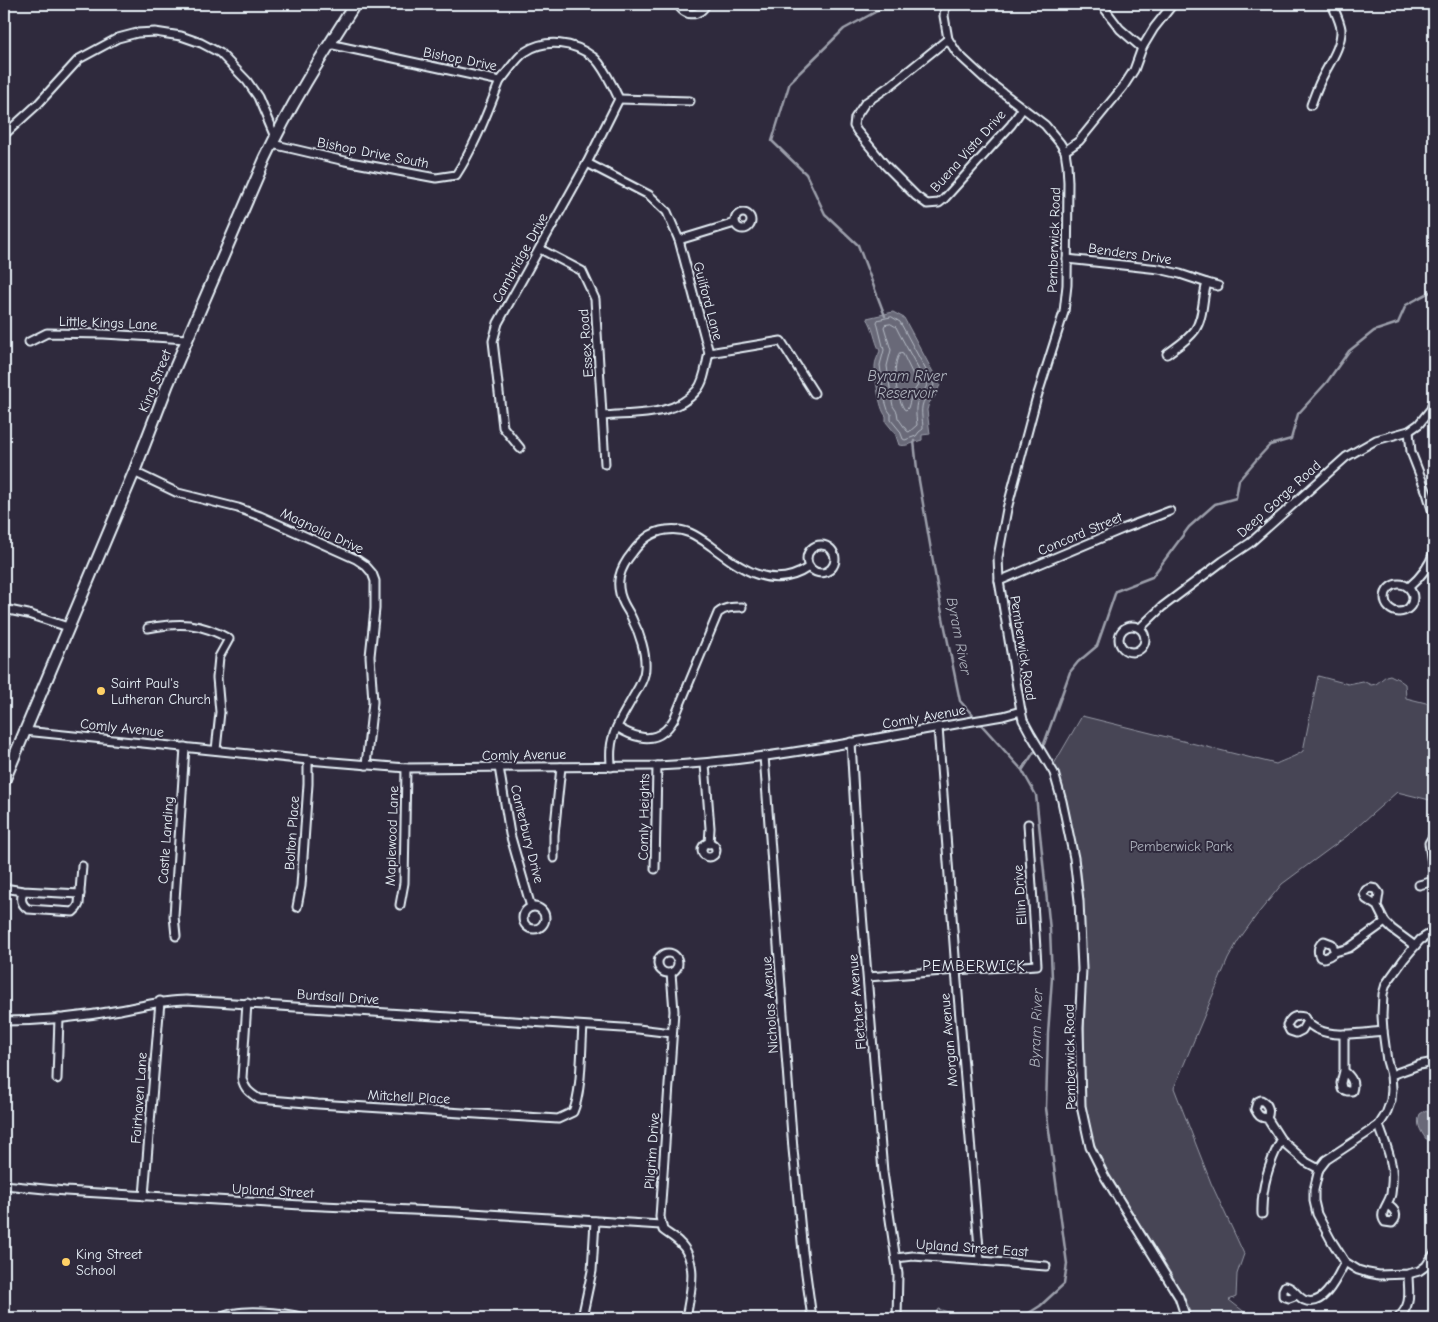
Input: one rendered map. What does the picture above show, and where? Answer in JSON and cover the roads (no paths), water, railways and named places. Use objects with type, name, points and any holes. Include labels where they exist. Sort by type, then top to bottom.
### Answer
[{"type":"main road","name":"King Street","points":[[4,781],[134,472],[187,339],[273,140],[329,44],[355,4]]},
{"type":"street","points":[[678,4],[688,14],[701,11],[706,4]]},
{"type":"street","points":[[945,4],[944,16],[948,38],[957,53],[985,79],[1045,125],[1065,151],[1079,141],[1123,87],[1134,70],[1142,48],[1172,4]]},
{"type":"street","points":[[1102,4],[1120,29],[1142,48]]},
{"type":"street","points":[[1311,105],[1340,37],[1341,28],[1332,4]]},
{"type":"street","points":[[4,135],[38,104],[79,59],[118,38],[137,33],[155,32],[180,36],[201,43],[220,53],[247,81],[258,97],[273,140]]},
{"type":"street","name":"Buena Vista Drive","points":[[948,38],[865,104],[855,118],[854,126],[857,131],[886,166],[916,196],[927,204],[939,203],[1011,125],[1023,108]]},
{"type":"street","name":"Bishop Drive","points":[[329,44],[500,81],[524,52],[545,43],[569,44],[595,57],[619,99]]},
{"type":"street","name":"Bishop Drive South","points":[[273,140],[345,161],[436,178],[456,175],[466,160],[500,81]]},
{"type":"street","points":[[619,99],[690,100]]},
{"type":"street","name":"Cambridge Drive","points":[[520,448],[503,427],[492,341],[498,323],[587,163],[619,99]]},
{"type":"street","name":"Pemberwick Road","points":[[1065,151],[1068,182],[1067,285],[1064,312],[1036,400],[1002,531],[998,557],[999,581],[1023,720],[1054,773],[1076,865],[1082,969],[1079,1028],[1081,1106],[1090,1147],[1105,1177],[1179,1297],[1186,1318]]},
{"type":"street","name":"Guilford Lane","points":[[587,163],[649,195],[667,212],[679,240],[709,353],[698,389],[682,404],[663,411],[603,416]]},
{"type":"street","points":[[679,240],[735,223]]},
{"type":"street","name":"Essex Road","points":[[540,249],[582,271],[595,299],[606,464]]},
{"type":"street","name":"Benders Drive","points":[[1067,259],[1159,269],[1218,286]]},
{"type":"street","points":[[1167,354],[1196,329],[1207,283]]},
{"type":"street","name":"Little Kings Lane","points":[[29,342],[47,333],[187,339]]},
{"type":"street","points":[[709,353],[781,340],[814,393]]},
{"type":"street","name":"Deep Gorge Road","points":[[1140,628],[1162,607],[1250,543],[1346,457],[1376,440],[1409,431],[1419,424],[1432,408],[1434,398]]},
{"type":"street","points":[[1409,431],[1411,452],[1427,492],[1434,516]]},
{"type":"street","name":"Magnolia Drive","points":[[134,472],[178,493],[238,508],[260,516],[356,559],[372,573],[375,591],[370,656],[373,702],[366,765]]},
{"type":"street","name":"Concord Street","points":[[999,581],[1170,511]]},
{"type":"street","points":[[611,767],[612,740],[643,679],[645,670],[643,650],[638,633],[618,587],[619,578],[626,561],[644,539],[663,530],[670,529],[690,532],[737,566],[769,578],[794,576],[809,567]]},
{"type":"street","points":[[824,545],[834,553],[834,564],[828,571],[823,573],[817,572],[809,567],[807,558],[812,548],[824,545]]},
{"type":"street","points":[[1409,587],[1418,580],[1430,564],[1434,552]]},
{"type":"street","points":[[1398,584],[1409,587],[1414,600],[1410,608],[1397,612],[1388,607],[1385,596],[1389,588],[1398,584]]},
{"type":"street","points":[[618,727],[630,735],[650,738],[664,732],[674,719],[718,613],[722,610],[742,607]]},
{"type":"street","points":[[4,609],[36,616],[68,627]]},
{"type":"street","points":[[148,628],[166,624],[187,624],[206,627],[229,639],[220,657],[217,678],[220,712],[216,750]]},
{"type":"street","name":"Comly Avenue","points":[[25,731],[308,760],[406,768],[611,767],[705,764],[764,756],[995,718],[1021,711]]},
{"type":"street","name":"Morgan Avenue","points":[[938,727],[980,1260]]},
{"type":"street","name":"Fletcher Avenue","points":[[851,742],[858,864],[883,1172],[898,1274],[897,1318]]},
{"type":"street","name":"Castle Landing","points":[[176,936],[174,916],[185,746]]},
{"type":"street","name":"Nicholas Avenue","points":[[764,756],[792,1140],[803,1252],[812,1318]]},
{"type":"street","name":"Bolton Place","points":[[297,907],[301,886],[308,760]]},
{"type":"street","points":[[705,764],[710,828],[709,844]]},
{"type":"street","name":"Comly Heights","points":[[656,869],[657,766]]},
{"type":"street","name":"Canterbury Drive","points":[[499,767],[510,834],[531,907]]},
{"type":"street","points":[[554,858],[554,835],[561,767]]},
{"type":"street","name":"Maplewood Lane","points":[[400,905],[404,882],[406,768]]},
{"type":"street","name":"Ellin Drive","points":[[956,970],[1037,965],[1028,824]]},
{"type":"street","points":[[1419,885],[1434,880],[1429,843],[1434,837]]},
{"type":"street","points":[[23,891],[22,904],[28,909],[73,912],[77,908],[80,894],[82,866]]},
{"type":"street","points":[[4,888],[80,894]]},
{"type":"street","points":[[1377,906],[1392,929],[1415,946]]},
{"type":"street","points":[[1335,952],[1349,948],[1386,922]]},
{"type":"street","points":[[1434,930],[1420,940],[1386,984],[1382,1002],[1383,1031],[1392,1089],[1391,1100],[1386,1114],[1379,1125],[1326,1160],[1320,1169],[1314,1190],[1315,1207],[1321,1223],[1345,1262],[1368,1273],[1378,1275],[1408,1274],[1419,1271],[1426,1266],[1434,1254]]},
{"type":"street","points":[[868,977],[956,970]]},
{"type":"street","name":"Pilgrim Drive","points":[[661,1225],[674,1011],[671,973]]},
{"type":"street","name":"Burdsall Drive","points":[[4,1021],[60,1018],[121,1010],[160,1001],[186,1000],[638,1029],[672,1033]]},
{"type":"street","name":"Fairhaven Lane","points":[[144,1196],[160,1001]]},
{"type":"street","name":"Mitchell Place","points":[[247,1004],[242,1078],[244,1086],[251,1094],[260,1099],[318,1104],[558,1119],[573,1112],[575,1106],[583,1026]]},
{"type":"street","points":[[57,1079],[60,1018]]},
{"type":"street","points":[[1306,1023],[1312,1028],[1330,1034],[1383,1031]]},
{"type":"street","points":[[1344,1034],[1344,1070]]},
{"type":"street","points":[[1391,1075],[1434,1062]]},
{"type":"street","points":[[1267,1118],[1281,1140],[1306,1162],[1320,1169]]},
{"type":"street","points":[[1379,1125],[1392,1165],[1390,1200],[1387,1205]]},
{"type":"street","points":[[1262,1214],[1266,1175],[1272,1156],[1281,1140]]},
{"type":"street","name":"Upland Street","points":[[4,1185],[144,1196],[661,1225]]},
{"type":"street","points":[[582,1318],[592,1271],[596,1221]]},
{"type":"street","points":[[661,1225],[663,1230],[685,1248],[691,1266],[692,1279],[686,1318]]},
{"type":"street","name":"Upland Street East","points":[[896,1258],[913,1256],[1046,1266]]},
{"type":"street","points":[[1297,1295],[1310,1302],[1324,1295],[1330,1289],[1345,1262]]},
{"type":"street","points":[[1398,1318],[1404,1312],[1410,1296],[1408,1274]]},
{"type":"street","points":[[221,1318],[229,1314],[254,1311],[305,1318]]},
{"type":"water","name":"Byram River Reservoir","points":[[893,312],[904,318],[940,385],[927,410],[930,434],[922,435],[922,440],[905,445],[899,445],[895,433],[886,422],[886,416],[881,407],[875,366],[880,351],[867,318]]},
{"type":"water","points":[[1426,1110],[1430,1112],[1435,1124],[1435,1129],[1428,1139],[1420,1130],[1419,1124],[1420,1114]]},
{"type":"waterway","name":"Byram River","points":[[885,316],[858,245],[825,214],[806,174],[772,141],[790,82],[844,29],[890,4]]},
{"type":"waterway","points":[[1044,744],[1070,672],[1078,662],[1097,646],[1116,591],[1152,577],[1189,527],[1215,504],[1236,498],[1239,480],[1270,445],[1291,439],[1298,414],[1327,382],[1349,351],[1374,331],[1398,323],[1406,305],[1434,290]]},
{"type":"waterway","name":"Byram River","points":[[914,441],[917,469],[941,608],[960,701],[1022,770],[1036,795],[1050,930],[1052,978],[1046,1108],[1067,1264],[1064,1284],[1040,1306],[1021,1318]]},
{"type":"waterway","points":[[1023,769],[1034,752]]},
{"type":"place","name":"Saint Paul's Lutheran Church","points":[[101,691]]},
{"type":"place","name":"King Street School","points":[[66,1262]]},
{"type":"district","name":"PEMBERWICK","points":[[974,966]]},
{"type":"park label","name":"Pemberwick Park","points":[[1181,846]]}]
